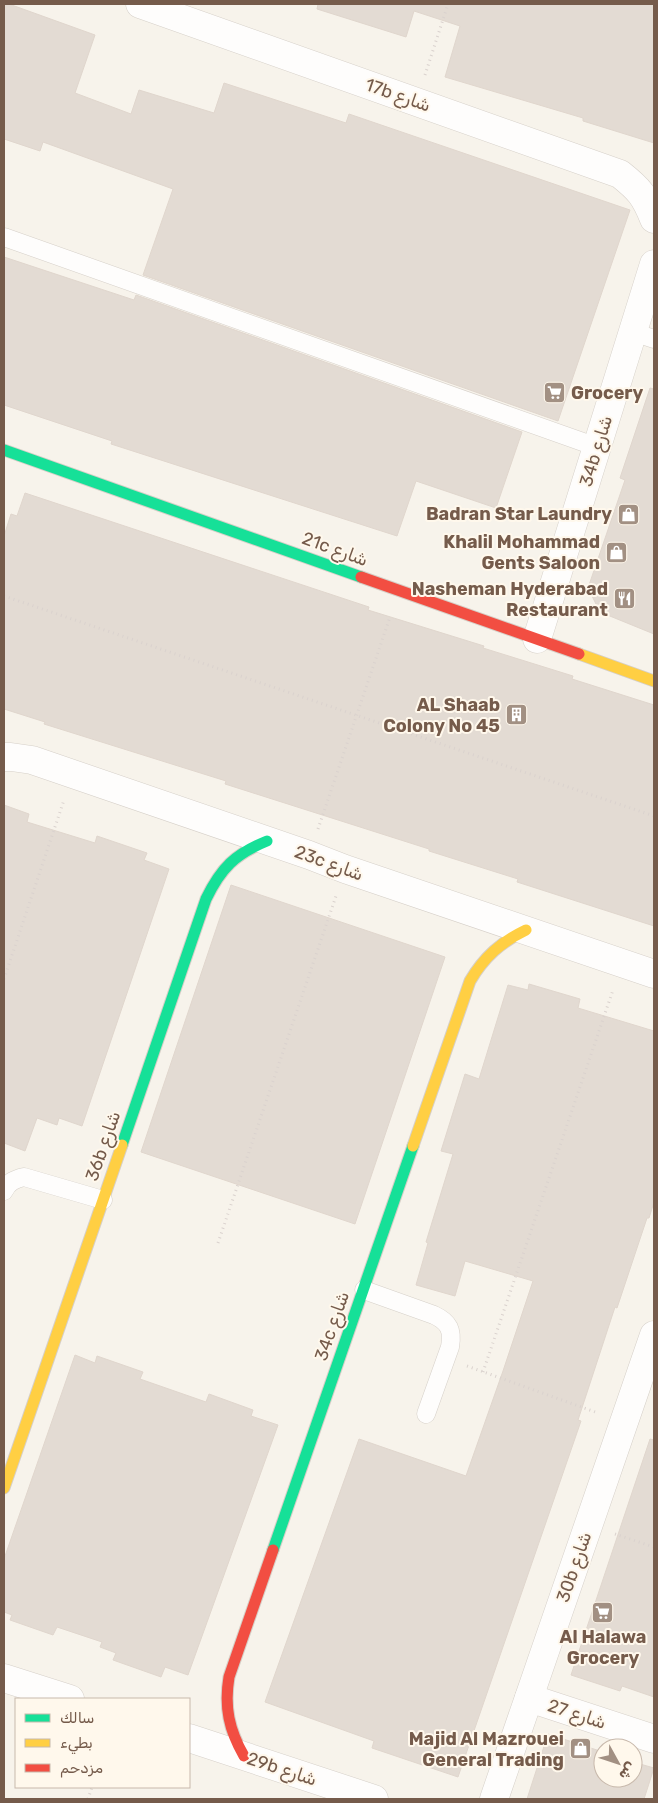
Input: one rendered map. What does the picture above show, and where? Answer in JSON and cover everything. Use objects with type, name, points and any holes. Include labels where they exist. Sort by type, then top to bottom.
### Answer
[{"type":"street","name":"17b شارع","points":[[140,4],[620,174],[635,186],[651,209]]},
{"type":"street","name":"34b شارع","points":[[537,639],[597,447],[644,336],[654,264]]},
{"type":"street","name":"21c شارع","points":[[4,450],[654,681]]},
{"type":"street","name":"23c شارع","points":[[4,757],[11,756],[32,760],[73,773],[310,855],[345,869],[654,974]]},
{"type":"street","name":"36b شارع","points":[[4,1488],[206,899],[215,879],[229,862],[247,849],[267,841]]},
{"type":"street","name":"34c شارع","points":[[244,1756],[233,1738],[227,1718],[226,1697],[229,1677],[470,981],[480,964],[493,950],[508,938],[526,930]]},
{"type":"street","name":"30b شارع","points":[[494,1799],[654,1335]]},
{"type":"street","points":[[4,1678],[67,1698]]},
{"type":"street","name":"شارع 27","points":[[529,1698],[654,1739]]},
{"type":"street","name":"29b شارع","points":[[190,1738],[374,1799]]},
{"type":"lane","points":[[4,237],[597,447]]},
{"type":"lane","points":[[4,1191],[6,1186],[14,1179],[24,1176],[103,1200]]},
{"type":"lane","points":[[364,1290],[443,1319],[450,1327],[452,1336],[446,1359],[426,1414]]},
{"type":"path","points":[[417,101],[448,4]]},
{"type":"path","points":[[310,855],[399,591]]},
{"type":"path","points":[[4,596],[654,816]]},
{"type":"path","points":[[4,979],[73,773]]},
{"type":"path","points":[[218,1243],[345,869]]},
{"type":"path","points":[[482,1372],[623,964]]},
{"type":"path","points":[[446,1359],[624,1422]]},
{"type":"path","points":[[589,1525],[654,1547]]},
{"type":"building","points":[[4,4],[9,4],[95,35],[75,93],[131,114],[139,90],[214,113],[224,83],[346,123],[349,114],[630,210],[558,421],[143,275],[173,189],[43,142],[40,151],[4,139]]},
{"type":"building","points":[[318,4],[654,4],[654,143],[583,121],[583,118],[445,77],[460,26],[414,11],[406,37],[317,9]]},
{"type":"building","points":[[4,257],[134,300],[136,295],[522,432],[496,508],[416,481],[397,536],[111,444],[112,441],[4,405]]},
{"type":"building","points":[[650,388],[654,389],[654,634],[600,612],[588,588],[625,480],[620,478]]},
{"type":"building","points":[[25,493],[369,607],[368,610],[484,646],[483,648],[573,676],[572,679],[654,705],[654,926],[517,882],[518,879],[429,851],[429,849],[225,784],[226,781],[44,724],[45,722],[4,709],[4,536],[11,514],[17,516]]},
{"type":"building","points":[[4,805],[29,814],[27,822],[95,843],[97,836],[147,853],[144,860],[169,869],[82,1126],[59,1118],[57,1125],[37,1118],[25,1151],[4,1143]]},
{"type":"building","points":[[231,885],[445,957],[355,1224],[141,1152]]},
{"type":"building","points":[[529,984],[580,999],[578,1008],[654,1031],[654,1202],[617,1308],[615,1307],[578,1420],[581,1421],[458,1777],[372,1748],[374,1741],[265,1702],[359,1439],[466,1476],[533,1281],[465,1261],[455,1296],[416,1285],[428,1243],[426,1242],[453,1154],[441,1151],[465,1074],[479,1079],[508,985],[528,990]]},
{"type":"building","points":[[75,1355],[95,1363],[97,1356],[143,1372],[140,1379],[206,1402],[209,1394],[253,1410],[251,1416],[278,1425],[188,1675],[165,1667],[161,1677],[113,1660],[116,1653],[100,1647],[102,1642],[57,1627],[53,1635],[10,1620],[12,1615],[4,1612],[4,1559]]},
{"type":"building","points":[[650,1439],[654,1440],[654,1697],[622,1686],[620,1691],[571,1675]]},
{"type":"building","points":[[548,1734],[593,1749],[593,1788],[643,1788],[643,1765],[654,1768],[644,1799],[527,1799]]},
{"type":"traffic: fast","points":[[4,450],[361,577]]},
{"type":"traffic: fast","points":[[122,1145],[206,899],[217,879],[230,863],[246,851],[267,841]]},
{"type":"traffic: fast","points":[[273,1550],[413,1146]]},
{"type":"traffic: slow","points":[[579,654],[654,681]]},
{"type":"traffic: slow","points":[[413,1146],[470,981],[487,957],[526,930]]},
{"type":"traffic: slow","points":[[4,1488],[122,1145]]},
{"type":"traffic: jam","points":[[361,577],[579,654]]},
{"type":"traffic: jam","points":[[244,1756],[229,1718],[227,1698],[229,1677],[273,1550]]},
{"type":"place","name":"Grocery","points":[[555,393]]},
{"type":"place","name":"Badran Star Laundry","points":[[628,514]]},
{"type":"place","name":"Khalil Mohammad Gents Saloon","points":[[616,552]]},
{"type":"place","name":"Nasheman Hyderabad Restaurant","points":[[624,599]]},
{"type":"place","name":"AL Shaab Colony No 45","points":[[516,715]]},
{"type":"place","name":"Al Halawa Grocery","points":[[603,1612]]},
{"type":"place","name":"Majid Al Mazrouei General Trading","points":[[580,1749]]}]
